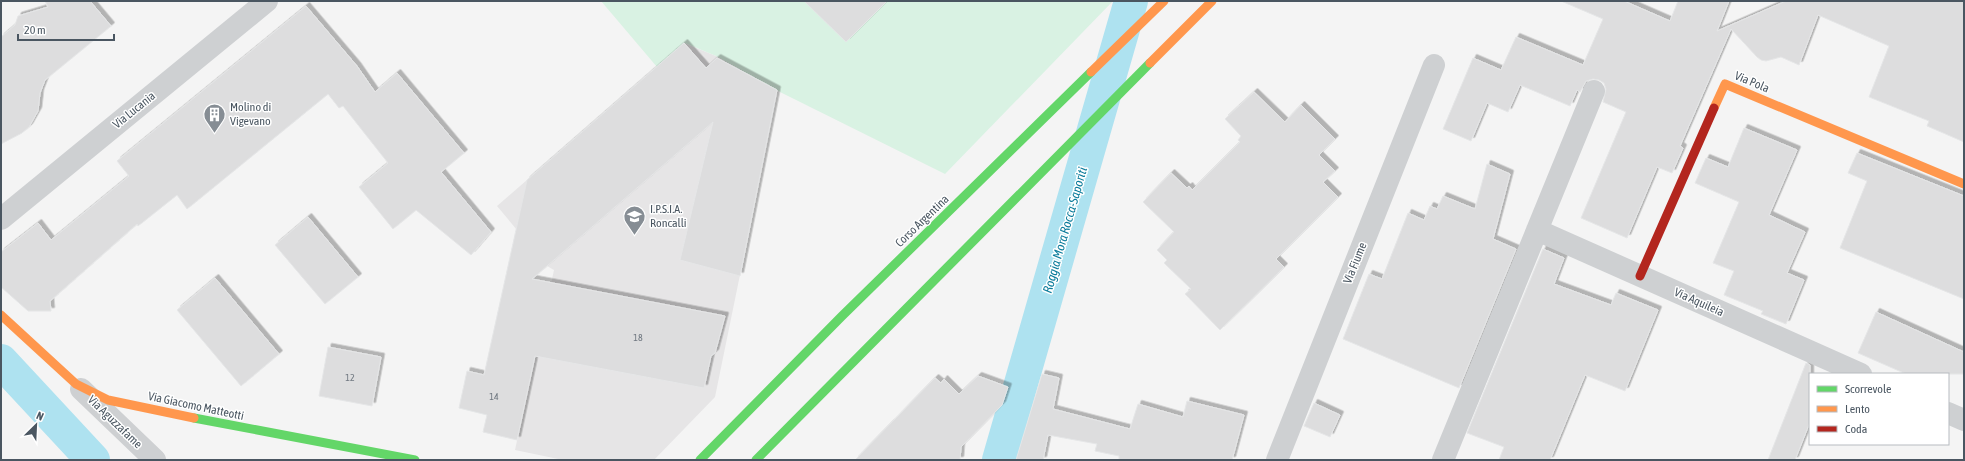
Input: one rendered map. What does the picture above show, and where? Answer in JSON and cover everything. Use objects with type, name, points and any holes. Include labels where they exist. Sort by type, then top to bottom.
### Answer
[{"type":"main road","points":[[756,460],[1212,1]]},
{"type":"main road","name":"Corso Argentina","points":[[700,460],[842,316],[1161,4]]},
{"type":"main road","name":"Via Pola","points":[[1640,276],[1725,84],[1964,184]]},
{"type":"main road","name":"Via Giacomo Matteotti","points":[[1,315],[76,384],[108,400],[214,422],[415,460]]},
{"type":"street","name":"Via Lucania","points":[[1,219],[267,1]]},
{"type":"street","name":"Via Fiume","points":[[1277,460],[1434,65]]},
{"type":"street","points":[[1443,460],[1594,91]]},
{"type":"street","name":"Via Aquileia","points":[[1537,230],[1859,373]]},
{"type":"street","name":"Via Aguzzafame","points":[[76,384],[155,460]]},
{"type":"street","points":[[1949,412],[1964,420]]},
{"type":"shaded area","name":"I.P.S.I.A. Roncalli","points":[[684,43],[716,56],[778,89],[715,397],[654,460],[563,460],[515,450],[554,270],[547,266],[497,206]]},
{"type":"green space","points":[[601,1],[1113,1],[945,174],[782,93],[716,56],[685,43],[657,67]]},
{"type":"building","points":[[45,1],[90,1],[111,26],[45,80],[40,93],[38,111],[29,127],[22,133],[1,144],[1,37],[15,25],[18,16],[48,7]]},
{"type":"building","points":[[804,1],[887,1],[846,42]]},
{"type":"building","points":[[1561,1],[1624,1],[1670,21],[1678,1],[1729,1],[1717,31],[1786,1],[1964,1],[1964,142],[1927,126],[1929,121],[1869,97],[1889,46],[1818,15],[1799,65],[1781,57],[1766,61],[1761,60],[1731,29],[1680,146],[1683,148],[1672,173],[1657,167],[1627,238],[1581,218],[1626,112],[1603,102],[1606,89],[1604,83],[1599,80],[1593,79],[1586,81],[1580,92],[1577,90],[1570,106],[1520,85],[1508,112],[1487,103],[1471,141],[1443,129],[1473,58],[1501,70],[1516,37],[1583,65],[1603,19]]},
{"type":"building","name":"Molino di Vigevano","points":[[306,6],[357,66],[375,92],[397,73],[464,153],[441,172],[491,232],[471,255],[416,210],[393,229],[359,187],[388,163],[343,106],[339,108],[328,94],[187,209],[177,195],[138,226],[137,224],[50,301],[51,311],[28,311],[1,287],[1,252],[38,223],[51,240],[129,176],[117,161]]},
{"type":"building","points":[[684,43],[706,68],[717,58],[777,90],[740,276],[680,260],[713,122],[532,279],[725,316],[715,353],[711,356],[704,388],[535,356],[517,440],[483,432],[487,415],[459,408],[467,371],[484,375],[527,180]]},
{"type":"building","points":[[1254,92],[1285,122],[1301,105],[1335,139],[1319,155],[1335,171],[1323,182],[1338,197],[1276,259],[1284,267],[1220,330],[1185,294],[1191,289],[1164,263],[1167,260],[1157,250],[1174,232],[1143,202],[1171,173],[1187,188],[1189,186],[1192,190],[1240,142],[1238,140],[1241,136],[1225,119]]},
{"type":"building","points":[[1744,128],[1797,150],[1769,215],[1805,232],[1787,273],[1804,280],[1786,324],[1761,314],[1763,311],[1724,295],[1734,271],[1713,263],[1739,202],[1695,183],[1706,158],[1728,167]]},
{"type":"building","points":[[1857,153],[1964,196],[1964,299],[1840,248],[1867,181],[1848,173]]},
{"type":"building","points":[[1487,164],[1510,174],[1493,239],[1516,249],[1459,388],[1343,339],[1369,274],[1382,279],[1408,213],[1424,220],[1430,206],[1437,209],[1443,196],[1475,209]]},
{"type":"building","points":[[308,217],[358,277],[325,304],[275,245]]},
{"type":"building","points":[[1543,249],[1564,258],[1554,284],[1611,305],[1616,293],[1658,310],[1625,391],[1585,375],[1550,460],[1499,460],[1504,447],[1467,433]]},
{"type":"building","points":[[215,278],[279,354],[241,386],[177,310]]},
{"type":"building","points":[[1876,312],[1964,352],[1964,374],[1904,373],[1858,353]]},
{"type":"building","points":[[328,347],[381,357],[372,406],[319,396]]},
{"type":"building","points":[[1806,363],[1810,365],[1809,425],[1795,460],[1768,460]]},
{"type":"building","points":[[1042,374],[1059,378],[1053,409],[1130,429],[1138,404],[1183,417],[1187,401],[1244,415],[1232,460],[1119,460],[1119,456],[1095,451],[1097,444],[1048,435],[1043,460],[1016,460]]},
{"type":"building","points":[[978,376],[1008,387],[1002,405],[961,447],[960,460],[855,460],[935,378],[941,383],[944,379],[959,394]]},
{"type":"building","points":[[1314,403],[1340,415],[1330,437],[1304,426]]},
{"type":"waterway","name":"Roggia Mora Rocca-Saporiti","points":[[999,460],[1131,1]]},
{"type":"waterway","points":[[1,361],[93,460]]},
{"type":"traffic: fast","points":[[756,460],[1150,63]]},
{"type":"traffic: fast","points":[[700,460],[842,316],[1091,72]]},
{"type":"traffic: fast","points":[[194,418],[415,460]]},
{"type":"traffic: slow","points":[[1091,72],[1164,1]]},
{"type":"traffic: slow","points":[[1150,63],[1212,1]]},
{"type":"traffic: slow","points":[[1714,108],[1725,84],[1964,184]]},
{"type":"traffic: slow","points":[[1,315],[76,384],[108,400],[194,418]]},
{"type":"traffic: jam","points":[[1640,276],[1714,108]]},
{"type":"place","name":"Molino di Vigevano","points":[[214,134]]},
{"type":"place","name":"I.P.S.I.A. Roncalli","points":[[635,236]]}]
